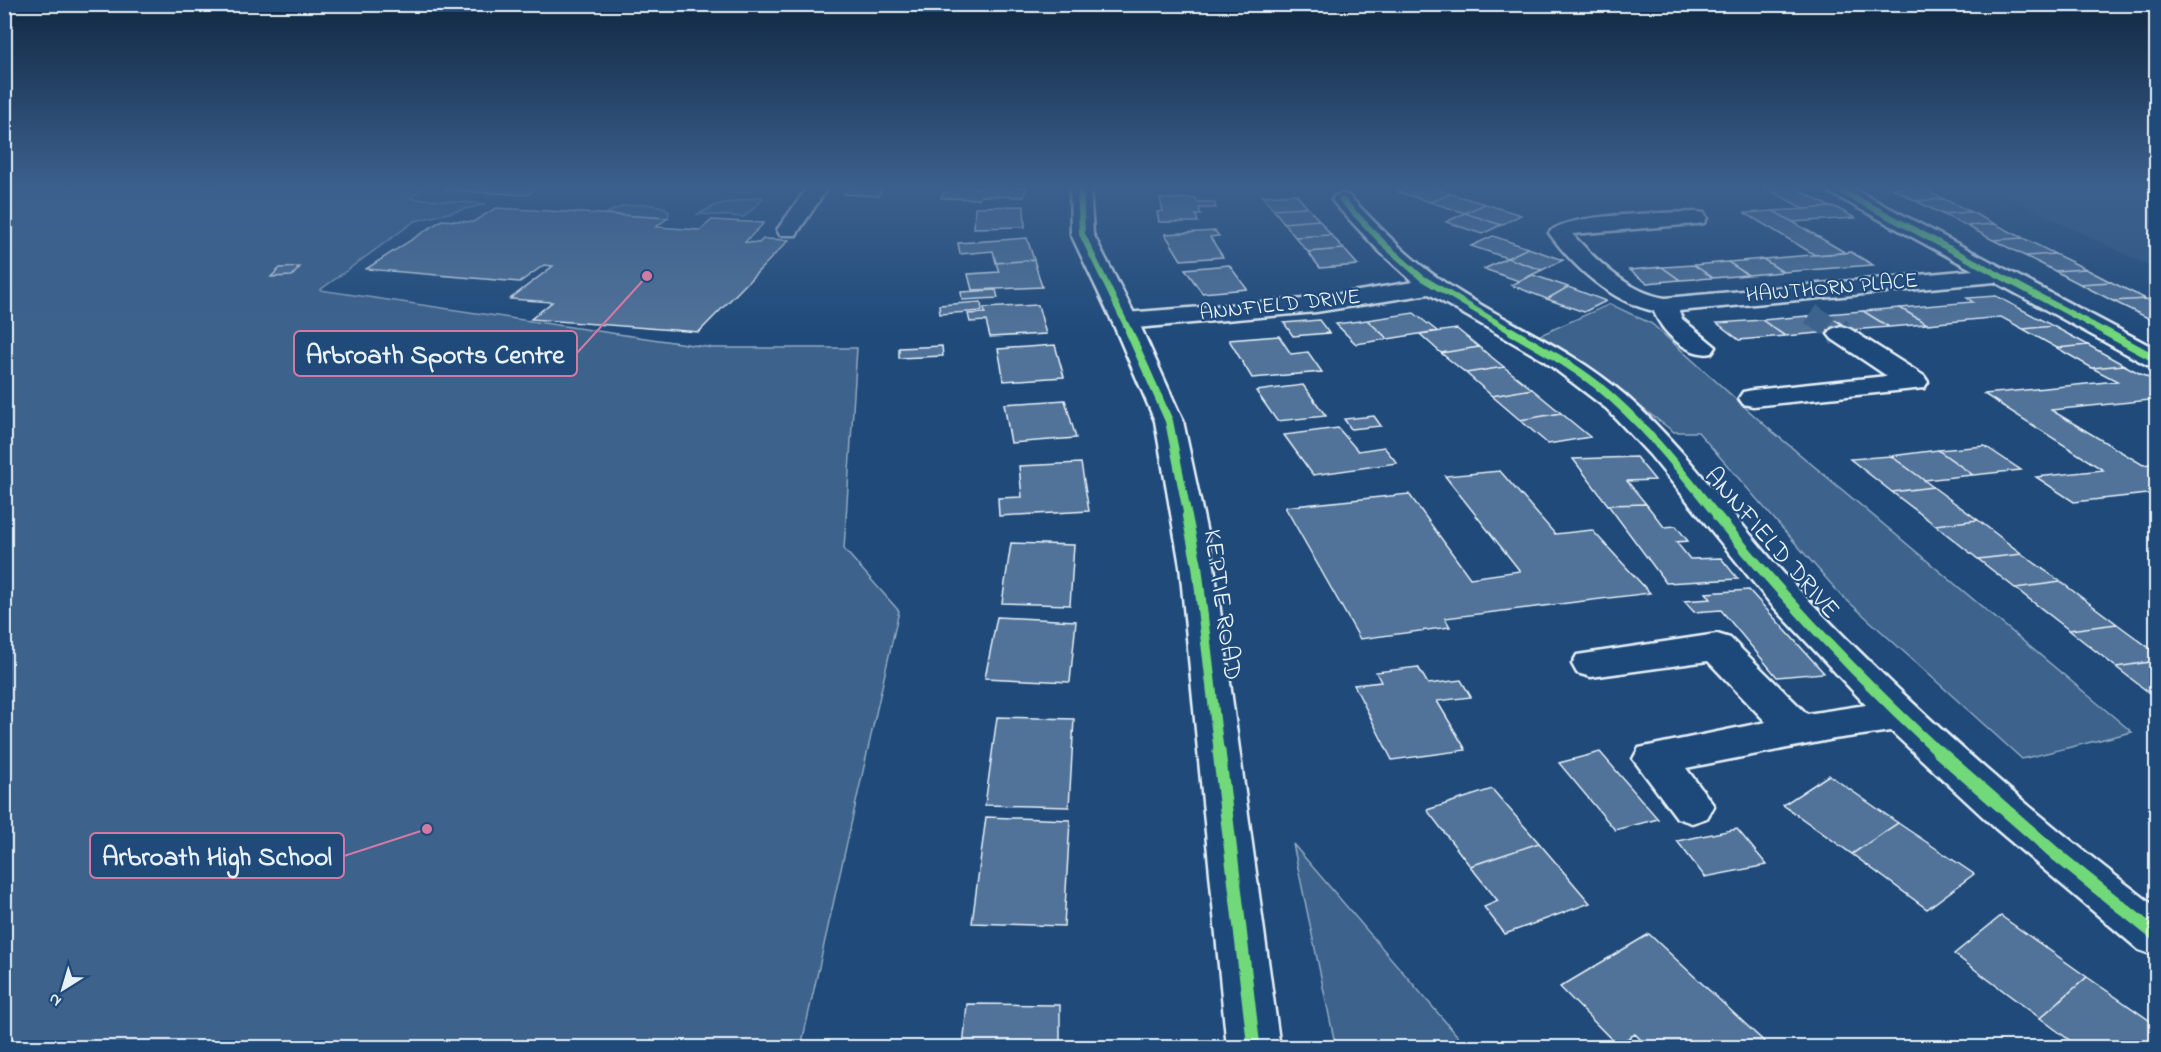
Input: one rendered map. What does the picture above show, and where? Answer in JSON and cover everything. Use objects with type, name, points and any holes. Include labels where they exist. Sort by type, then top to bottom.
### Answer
[{"type":"street","name":"KEPTIE ROAD","points":[[1083,236],[1125,321],[1169,421],[1197,566],[1254,1047]]},
{"type":"street","name":"ANNFIELD DRIVE","points":[[1376,236],[1390,251],[1433,285],[1544,352],[1614,401],[1642,429],[1785,596],[1901,715],[1979,790],[2095,888],[2157,935]]},
{"type":"street","name":"HAWTHORN PLACE","points":[[1563,236],[1627,294],[1646,302],[1665,305],[1999,275]]},
{"type":"street","points":[[1926,236],[2157,359]]},
{"type":"street","name":"ANNFIELD DRIVE","points":[[1125,321],[1316,305],[1433,285]]},
{"type":"street","points":[[1781,294],[1811,314]]},
{"type":"street","points":[[1665,305],[1671,323],[1703,347]]},
{"type":"street","points":[[1753,398],[1914,382],[1841,334]]},
{"type":"street","points":[[1591,664],[1718,647],[1798,731]]},
{"type":"street","points":[[1692,806],[1654,759],[1798,731],[1901,715]]},
{"type":"shaded area","points":[[5,236],[394,236],[320,290],[713,348],[857,348],[844,549],[899,611],[801,1047],[5,1048]]},
{"type":"shaded area","points":[[2087,236],[2156,236],[2156,269]]},
{"type":"shaded area","points":[[1610,304],[1652,324],[1767,427],[2132,732],[2022,759],[1839,593],[1698,432],[1674,432],[1584,364],[1538,336]]},
{"type":"shaded area","points":[[1293,844],[1467,1047],[1343,1047],[1334,1039]]},
{"type":"building","points":[[417,236],[751,236],[745,242],[759,243],[763,239],[789,240],[699,332],[531,319],[552,302],[510,299],[553,266],[544,265],[520,282],[366,269]]},
{"type":"building","points":[[1166,236],[1218,236],[1210,237],[1223,257],[1181,260]]},
{"type":"building","points":[[1332,236],[1344,249],[1308,252],[1295,237]]},
{"type":"building","points":[[1493,236],[1528,248],[1507,258],[1471,246]]},
{"type":"building","points":[[1783,236],[1817,236],[1846,253],[1815,255]]},
{"type":"building","points":[[1986,236],[2023,238],[1993,240]]},
{"type":"building","points":[[1027,238],[1034,260],[996,263],[993,251],[960,254],[958,243]]},
{"type":"building","points":[[2023,238],[2055,254],[2025,256],[1993,240]]},
{"type":"building","points":[[1528,248],[1563,260],[1542,270],[1507,258]]},
{"type":"building","points":[[1344,249],[1358,265],[1320,268],[1308,252]]},
{"type":"building","points":[[1851,252],[1873,265],[1783,272],[1763,259]]},
{"type":"building","points":[[2055,254],[2086,269],[2055,271],[2025,256]]},
{"type":"building","points":[[1507,258],[1542,270],[1519,281],[1484,269]]},
{"type":"building","points":[[1763,259],[1783,272],[1748,275],[1728,262]]},
{"type":"building","points":[[1034,260],[1042,287],[972,290],[968,274],[999,272],[996,263]]},
{"type":"building","points":[[1728,262],[1748,275],[1713,278],[1694,265]]},
{"type":"building","points":[[1229,265],[1247,289],[1202,293],[1185,269]]},
{"type":"building","points":[[1694,265],[1713,278],[1680,280],[1662,267]]},
{"type":"building","points":[[300,267],[292,276],[271,277],[280,268]]},
{"type":"building","points":[[1662,267],[1680,280],[1647,283],[1629,270]]},
{"type":"building","points":[[2086,269],[2111,282],[2080,284],[2055,271]]},
{"type":"building","points":[[1533,275],[1568,287],[1547,299],[1511,285]]},
{"type":"building","points":[[2111,282],[2146,299],[2113,301],[2080,284]]},
{"type":"building","points":[[1568,287],[1606,301],[1584,312],[1547,299]]},
{"type":"building","points":[[996,290],[998,298],[962,300],[961,292]]},
{"type":"building","points":[[1996,296],[2053,326],[2023,329],[2001,317],[1927,324],[1900,308],[1973,302],[1967,298]]},
{"type":"building","points":[[2146,299],[2156,304],[2156,318],[2148,318],[2113,301]]},
{"type":"building","points":[[981,302],[982,311],[940,314],[939,305]]},
{"type":"building","points":[[1038,305],[1046,334],[990,337],[986,321],[970,322],[968,314],[985,313],[984,308]]},
{"type":"building","points":[[1900,308],[1927,324],[1889,327],[1863,311]]},
{"type":"building","points":[[1863,311],[1889,327],[1851,330],[1826,314]]},
{"type":"building","points":[[1414,313],[1437,331],[1388,339],[1367,320]]},
{"type":"building","points":[[1826,314],[1851,330],[1831,332],[1807,316]]},
{"type":"building","points":[[1807,316],[1831,332],[1785,336],[1762,320]]},
{"type":"building","points":[[1319,320],[1329,333],[1293,336],[1284,323]]},
{"type":"building","points":[[1367,320],[1388,339],[1356,344],[1336,324]]},
{"type":"building","points":[[1762,320],[1785,336],[1739,340],[1717,323]]},
{"type":"building","points":[[2053,326],[2088,345],[2057,348],[2023,329]]},
{"type":"building","points":[[1457,329],[1479,347],[1441,353],[1420,334]]},
{"type":"building","points":[[1279,336],[1291,354],[1308,352],[1322,372],[1252,378],[1229,340]]},
{"type":"building","points":[[1055,345],[1064,377],[1004,381],[998,349]]},
{"type":"building","points":[[2088,345],[2124,365],[2092,368],[2057,348]]},
{"type":"building","points":[[942,346],[943,356],[899,358],[899,348]]},
{"type":"building","points":[[1479,347],[1504,367],[1466,373],[1441,353]]},
{"type":"building","points":[[2124,365],[2156,382],[2156,403],[2150,400],[2051,410],[2143,465],[2150,464],[2156,468],[2156,493],[2074,502],[2036,477],[2103,470],[1984,394],[2117,381],[2092,368]]},
{"type":"building","points":[[1504,367],[1532,389],[1492,396],[1466,373]]},
{"type":"building","points":[[1303,385],[1326,416],[1277,421],[1256,391]]},
{"type":"building","points":[[1532,389],[1561,413],[1520,420],[1492,396]]},
{"type":"building","points":[[1065,400],[1076,438],[1011,443],[1004,404]]},
{"type":"building","points":[[1561,413],[1590,437],[1548,444],[1520,420]]},
{"type":"building","points":[[1374,416],[1381,426],[1351,429],[1344,419]]},
{"type":"building","points":[[1338,428],[1358,451],[1384,447],[1397,463],[1313,475],[1284,435]]},
{"type":"building","points":[[1985,446],[2021,470],[1973,475],[1938,450]]},
{"type":"building","points":[[1938,450],[1973,475],[1924,480],[1891,456]]},
{"type":"building","points":[[1891,456],[1933,487],[1892,492],[1850,459]]},
{"type":"building","points":[[1636,457],[1655,480],[1627,481],[1646,504],[1608,505],[1573,459]]},
{"type":"building","points":[[1081,463],[1089,511],[999,516],[998,498],[1022,497],[1019,466]]},
{"type":"building","points":[[1500,471],[1555,534],[1592,530],[1650,593],[1445,618],[1450,627],[1360,639],[1285,507],[1409,494],[1470,578],[1520,571],[1445,476]]},
{"type":"building","points":[[1933,487],[1978,520],[1935,525],[1892,492]]},
{"type":"building","points":[[1646,504],[1664,527],[1676,526],[1688,541],[1676,542],[1690,559],[1721,558],[1738,579],[1666,583],[1608,505]]},
{"type":"building","points":[[1978,520],[2022,554],[1978,559],[1935,525]]},
{"type":"building","points":[[1011,543],[1074,545],[1070,605],[1002,603]]},
{"type":"building","points":[[2022,554],[2061,582],[2015,588],[1978,559]]},
{"type":"building","points":[[2061,582],[2117,624],[2069,630],[2015,588]]},
{"type":"building","points":[[1749,590],[1824,673],[1777,677],[1721,610],[1694,612],[1684,601],[1711,599],[1706,593]]},
{"type":"building","points":[[997,617],[1076,621],[1070,682],[985,678]]},
{"type":"building","points":[[2117,624],[2156,653],[2156,661],[2116,667],[2069,630]]},
{"type":"building","points":[[2156,661],[2156,698],[2116,667]]},
{"type":"building","points":[[1418,667],[1428,684],[1461,680],[1471,697],[1437,701],[1466,750],[1392,760],[1354,685],[1381,682],[1376,672]]},
{"type":"building","points":[[997,717],[1074,719],[1069,807],[985,805]]},
{"type":"building","points":[[1600,752],[1658,819],[1615,830],[1559,763]]},
{"type":"building","points":[[1829,775],[1898,823],[1852,854],[1783,805]]},
{"type":"building","points":[[1492,789],[1539,843],[1470,866],[1427,810]]},
{"type":"building","points":[[986,817],[1070,820],[1064,926],[972,923]]},
{"type":"building","points":[[1898,823],[1974,874],[1927,909],[1852,854]]},
{"type":"building","points":[[1737,829],[1767,865],[1705,877],[1677,841]]},
{"type":"building","points":[[1539,843],[1590,903],[1505,934],[1484,907],[1498,901],[1470,866]]},
{"type":"building","points":[[2001,916],[2087,977],[2040,1018],[1954,954]]},
{"type":"building","points":[[1649,934],[1771,1048],[1649,1048],[1635,1034],[1617,1045],[1560,987]]},
{"type":"building","points":[[2087,977],[2156,1025],[2156,1048],[2080,1048],[2040,1018]]},
{"type":"building","points":[[967,1004],[1060,1005],[1060,1048],[963,1048]]},
{"type":"tunnel","points":[[1811,314],[1839,333]]},
{"type":"tunnel","points":[[1837,331],[1841,334]]},
{"type":"cycle path","points":[[1083,236],[1125,321],[1169,421],[1197,566],[1254,1048]]},
{"type":"cycle path","points":[[1377,236],[1422,278],[1552,355],[1617,403],[1682,473],[1784,596],[1871,687],[2010,816],[2156,935]]},
{"type":"cycle path","points":[[1926,236],[2156,359]]},
{"type":"place","name":"Arbroath Sports Centre","points":[[647,276]]},
{"type":"place","name":"Arbroath High School","points":[[427,829]]}]
